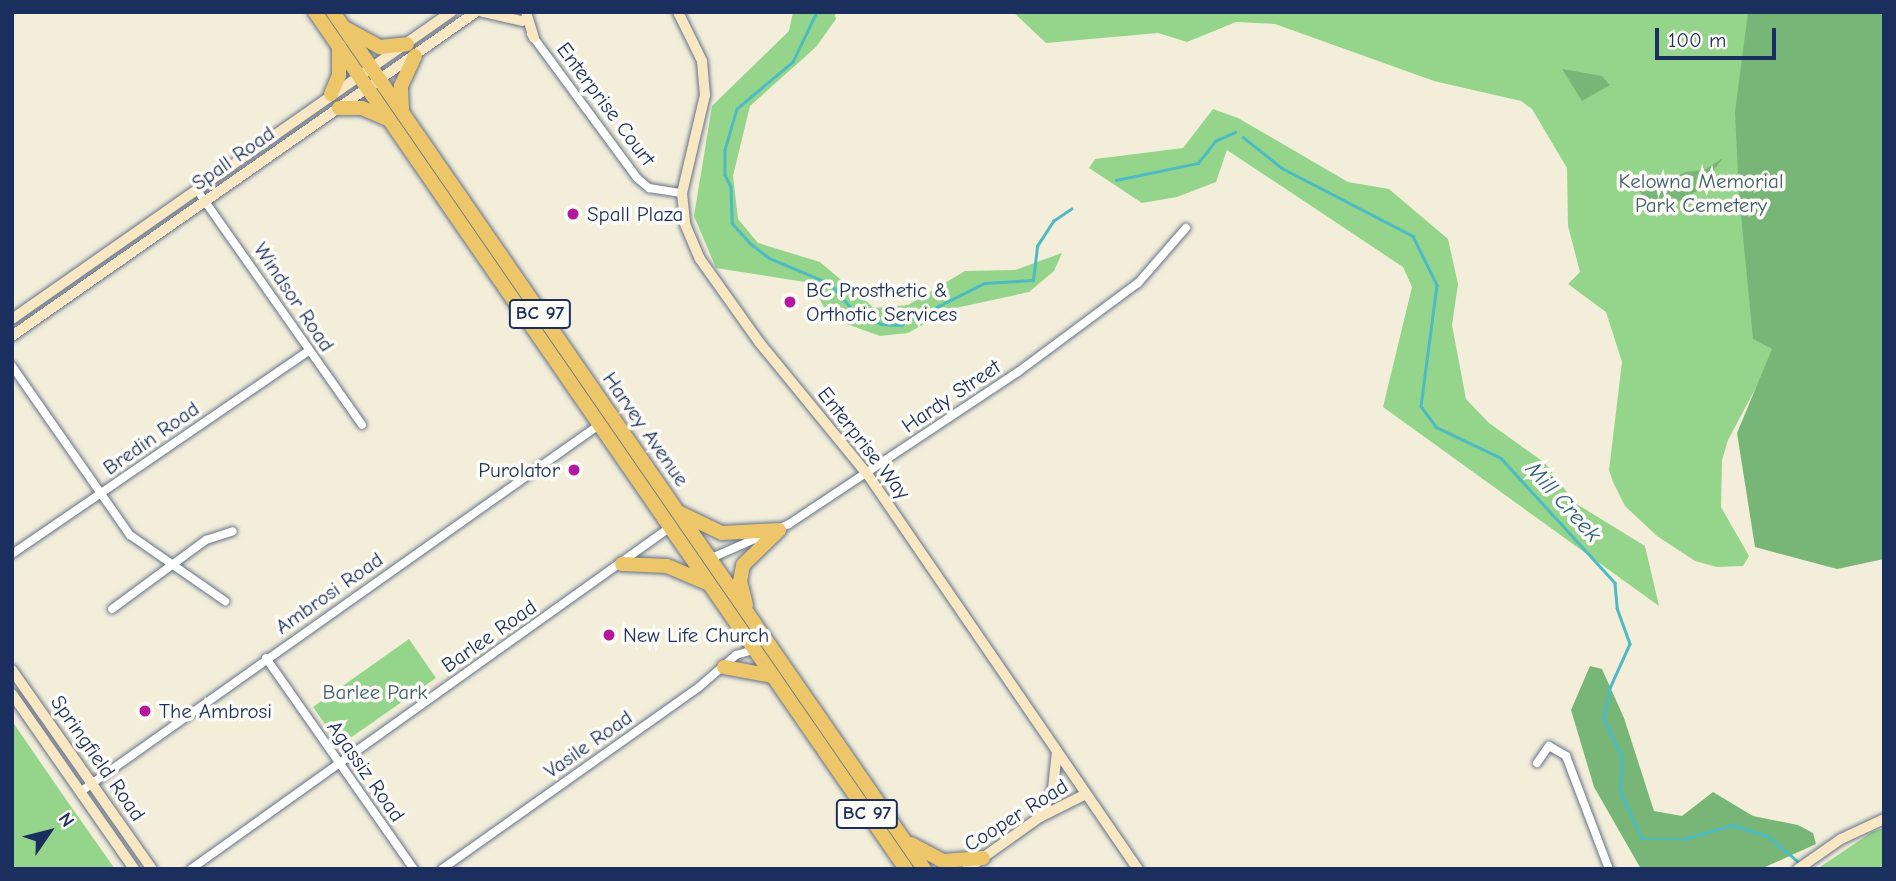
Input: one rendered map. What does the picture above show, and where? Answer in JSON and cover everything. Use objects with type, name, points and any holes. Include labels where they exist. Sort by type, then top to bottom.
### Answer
[{"type":"highway","name":"Harvey Avenue","points":[[315,12],[339,47],[365,71]]},
{"type":"highway","name":"Harvey Avenue","points":[[333,12],[374,85],[389,119],[905,868]]},
{"type":"highway","points":[[343,27],[380,47],[411,50],[399,101],[405,116]]},
{"type":"highway","points":[[331,94],[339,75],[339,47]]},
{"type":"highway","name":"Harvey Avenue","points":[[374,85],[405,116],[924,869]]},
{"type":"highway","points":[[339,108],[362,108],[389,119]]},
{"type":"highway","points":[[599,425],[629,440]]},
{"type":"highway","points":[[677,511],[722,533],[779,530]]},
{"type":"highway","points":[[748,613],[740,581],[743,565],[779,530]]},
{"type":"highway","points":[[679,542],[709,559]]},
{"type":"highway","points":[[622,564],[667,566],[707,583]]},
{"type":"highway","points":[[754,650],[768,655],[788,672]]},
{"type":"highway","points":[[724,667],[772,676]]},
{"type":"highway","points":[[904,839],[943,861],[980,864]]},
{"type":"main road","name":"Spall Road","points":[[12,336],[374,85],[451,12]]},
{"type":"main road","name":"Spall Road","points":[[12,319],[365,71],[411,50],[476,12]]},
{"type":"main road","points":[[483,12],[522,15],[534,38]]},
{"type":"main road","name":"Enterprise Way","points":[[678,12],[702,61],[705,95],[682,193],[685,224],[700,259],[759,342],[868,475],[1138,869]]},
{"type":"main road","name":"Springfield Road","points":[[12,670],[152,869]]},
{"type":"main road","name":"Springfield Road","points":[[12,694],[134,869]]},
{"type":"main road","points":[[1040,817],[1053,789],[1057,751]]},
{"type":"main road","name":"Cooper Road","points":[[967,869],[980,864],[1040,817],[1086,794]]},
{"type":"main road","points":[[1802,866],[1841,839],[1884,819]]},
{"type":"street","name":"Enterprise Court","points":[[534,38],[637,178],[649,188],[682,193]]},
{"type":"street","name":"Windsor Road","points":[[197,190],[207,200],[362,425]]},
{"type":"street","name":"Hardy Street","points":[[709,559],[779,530],[868,475],[1101,313],[1154,268],[1186,228]]},
{"type":"street","name":"Bredin Road","points":[[12,554],[309,351]]},
{"type":"street","points":[[12,366],[130,536],[225,601]]},
{"type":"street","name":"Ambrosi Road","points":[[80,792],[599,425]]},
{"type":"street","name":"Barlee Road","points":[[191,869],[669,528]]},
{"type":"street","points":[[112,609],[206,540],[233,531]]},
{"type":"street","name":"Vasile Road","points":[[442,869],[724,667],[736,655],[754,650]]},
{"type":"street","name":"Agassiz Road","points":[[266,658],[414,869]]},
{"type":"street","points":[[1537,763],[1549,746],[1566,756],[1609,869]]},
{"type":"green space","points":[[793,12],[834,12],[836,19],[816,47],[750,106],[733,176],[738,219],[758,243],[820,262],[874,308],[908,305],[965,271],[1015,270],[1062,253],[1054,271],[1029,292],[951,309],[908,333],[880,336],[841,322],[824,307],[811,283],[716,268],[694,216],[712,106],[789,31]]},
{"type":"green space","name":"Kelowna Memorial Park Cemetery","points":[[1013,12],[1884,12],[1775,352],[1728,440],[1722,460],[1721,507],[1749,556],[1743,566],[1717,567],[1695,561],[1657,536],[1625,506],[1613,482],[1609,470],[1622,362],[1606,312],[1568,284],[1580,272],[1568,226],[1567,168],[1532,109],[1521,101],[1434,81],[1275,24],[1236,22],[1187,42],[1158,33],[1046,43]]},
{"type":"green space","points":[[1748,12],[1884,12],[1884,559],[1837,569],[1755,547],[1737,433],[1772,349],[1753,339],[1739,195],[1735,112]]},
{"type":"green space","points":[[1562,69],[1602,76],[1610,85],[1582,101]]},
{"type":"green space","points":[[1213,109],[1238,118],[1348,182],[1389,189],[1448,239],[1458,284],[1452,325],[1466,399],[1489,423],[1545,463],[1575,503],[1645,546],[1659,606],[1383,407],[1412,287],[1403,267],[1227,150],[1216,182],[1177,197],[1142,203],[1089,168],[1095,159],[1183,148]]},
{"type":"green space","points":[[1723,158],[1699,190],[1654,215],[1639,190],[1654,190],[1685,172],[1704,170]]},
{"type":"green space","name":"Barlee Park","points":[[409,639],[436,678],[346,741],[337,741],[313,707]]},
{"type":"green space","points":[[1590,666],[1602,669],[1624,718],[1654,811],[1682,816],[1713,792],[1753,816],[1798,825],[1813,833],[1816,844],[1761,869],[1641,869],[1594,787],[1571,710]]},
{"type":"green space","points":[[12,721],[65,798],[115,869],[12,869]]},
{"type":"green space","points":[[1884,828],[1884,869],[1817,869],[1872,832]]},
{"type":"waterway","name":"Mill Creek","points":[[817,12],[793,62],[737,109],[725,150],[725,175],[731,187],[732,223],[750,243],[769,258],[831,284],[851,308],[881,324],[901,325],[984,283],[1033,280],[1037,246],[1053,221],[1071,209]]},
{"type":"waterway","name":"Mill Creek","points":[[1116,180],[1198,163],[1215,141],[1235,132]]},
{"type":"waterway","name":"Mill Creek","points":[[1243,137],[1282,168],[1413,236],[1437,285],[1421,406],[1436,427],[1501,458],[1615,583],[1617,608],[1630,644],[1610,688],[1604,719],[1622,756],[1621,792],[1642,839],[1684,839],[1732,825],[1768,836],[1801,864]]},
{"type":"place","name":"Spall Plaza","points":[[573,214]]},
{"type":"place","name":"BC Prosthetic & Orthotic Services","points":[[790,302]]},
{"type":"place","name":"Purolator","points":[[574,470]]},
{"type":"place","name":"New Life Church","points":[[609,635]]},
{"type":"place","name":"The Ambrosi","points":[[145,711]]}]
